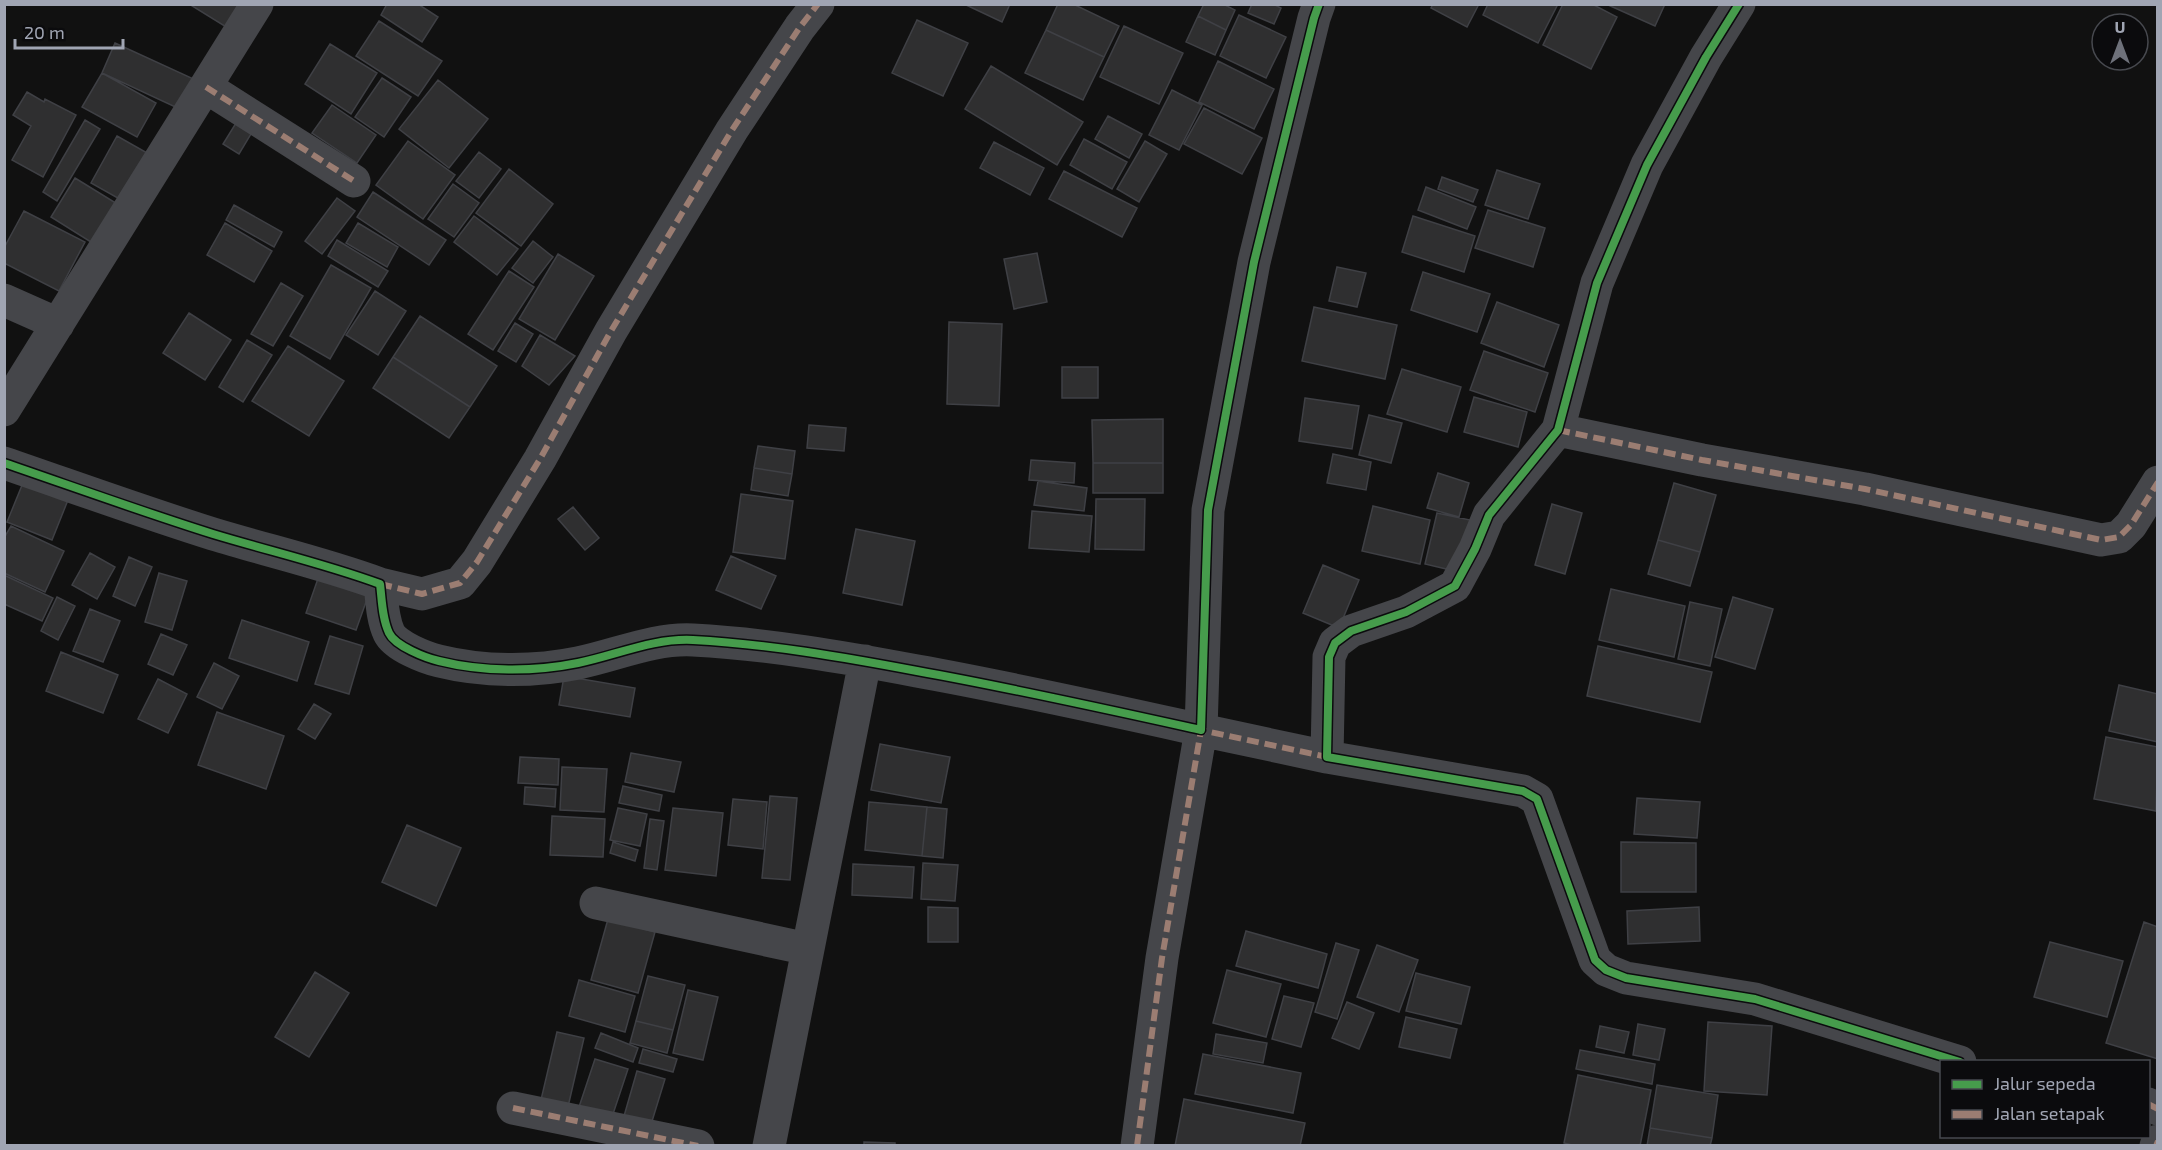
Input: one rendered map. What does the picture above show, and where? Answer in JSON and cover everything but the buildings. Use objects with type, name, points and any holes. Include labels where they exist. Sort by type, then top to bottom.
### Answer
[{"type":"street","points":[[4,410],[257,4]]},
{"type":"street","points":[[4,463],[122,504],[380,584],[422,594],[460,583],[477,562],[540,459],[611,331],[732,130],[800,27],[818,4]]},
{"type":"street","points":[[1137,1146],[1162,958],[1201,730],[1208,510],[1254,262],[1319,4]]},
{"type":"street","points":[[1327,758],[1329,657],[1335,644],[1351,631],[1406,612],[1455,586],[1475,549],[1489,515],[1558,430],[1597,284],[1647,165],[1706,57],[1739,4]]},
{"type":"street","points":[[206,87],[354,181]]},
{"type":"street","points":[[4,300],[58,324]]},
{"type":"street","points":[[1558,430],[1702,460],[1865,489],[2101,540],[2119,537],[2131,525],[2157,482]]},
{"type":"street","points":[[380,584],[385,621],[390,635],[402,645],[439,661],[483,668],[525,669],[578,663],[644,645],[689,640],[746,644],[865,661],[1003,687],[1327,758],[1523,791],[1537,800],[1595,960],[1606,970],[1626,978],[1755,999],[1953,1060]]},
{"type":"street","points":[[769,1146],[865,661]]},
{"type":"street","points":[[596,903],[808,949]]},
{"type":"street","points":[[513,1108],[698,1146]]},
{"type":"street","points":[[2156,1146],[2157,1141]]},
{"type":"marked path","points":[[380,584],[422,594],[460,583],[477,562],[540,459],[611,331],[732,130],[800,27],[818,4]]},
{"type":"marked path","points":[[206,87],[354,181]]},
{"type":"marked path","points":[[1558,430],[1702,460],[1865,489],[2101,540],[2119,537],[2131,525],[2158,482]]},
{"type":"marked path","points":[[1137,1146],[1162,958],[1201,730],[1327,757]]},
{"type":"marked path","points":[[2150,1105],[2158,1109]]},
{"type":"marked path","points":[[513,1108],[698,1146]]},
{"type":"marked path","points":[[2156,1146],[2158,1141]]},
{"type":"cycle path","points":[[4,463],[187,526],[380,584],[385,621],[392,638],[411,651],[456,665],[509,670],[544,668],[592,660],[664,642],[678,640],[721,642],[805,652],[889,666],[1201,730],[1208,510],[1254,262],[1319,4]]},
{"type":"cycle path","points":[[1739,4],[1706,57],[1647,165],[1597,283],[1558,430],[1489,515],[1475,549],[1455,586],[1406,612],[1351,631],[1335,643],[1329,657],[1327,757],[1523,791],[1537,799],[1595,960],[1606,970],[1626,978],[1755,999],[1953,1060]]}]
